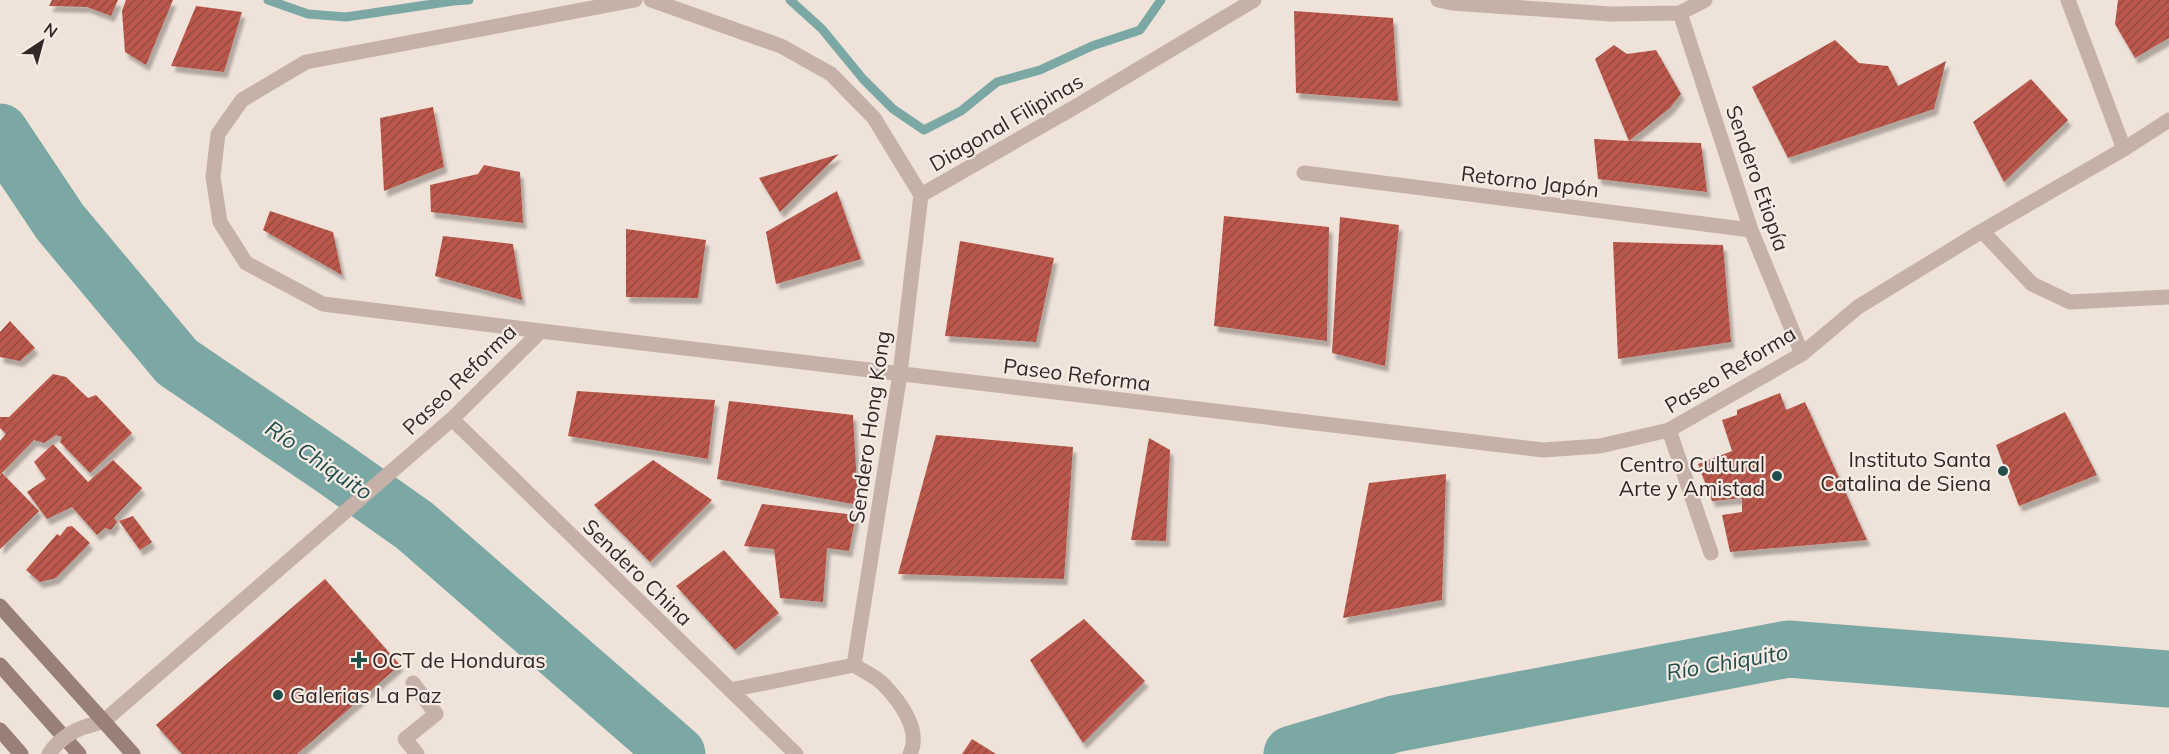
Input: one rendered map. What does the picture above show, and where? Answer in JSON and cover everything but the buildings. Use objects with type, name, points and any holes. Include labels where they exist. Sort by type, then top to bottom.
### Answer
[{"type":"main road","points":[[0,606],[133,754]]},
{"type":"main road","points":[[0,665],[80,754]]},
{"type":"main road","points":[[0,730],[21,754]]},
{"type":"street","points":[[541,331],[323,304],[246,263],[220,222],[213,177],[218,134],[243,100],[306,62],[635,0]]},
{"type":"street","name":"Diagonal Filipinas","points":[[651,0],[781,46],[831,74],[874,118],[921,195],[1076,107],[1254,0]]},
{"type":"street","points":[[1438,0],[1452,3],[1611,14],[1680,13],[1705,0]]},
{"type":"street","points":[[2068,0],[2124,149]]},
{"type":"street","name":"Sendero Etiopía","points":[[1680,13],[1751,230],[1802,354]]},
{"type":"street","name":"Paseo Reforma","points":[[50,754],[53,748],[74,730],[104,721],[452,419],[541,331],[1543,450],[1600,446],[1669,430],[1802,354],[1858,307],[2169,120]]},
{"type":"street","name":"Retorno Japón","points":[[1304,173],[1751,230]]},
{"type":"street","name":"Sendero Hong Kong","points":[[854,665],[900,374],[921,195]]},
{"type":"street","points":[[1982,231],[2032,284],[2070,302],[2169,297]]},
{"type":"street","name":"Sendero China","points":[[452,419],[796,754]]},
{"type":"street","points":[[1669,430],[1711,554]]},
{"type":"street","points":[[730,690],[854,665],[881,682],[901,705],[913,731],[910,754]]},
{"type":"street","points":[[413,683],[436,714],[405,739],[417,754]]},
{"type":"waterway","points":[[268,0],[308,14],[346,17],[469,0]]},
{"type":"waterway","points":[[790,0],[822,29],[863,79],[893,109],[924,130],[961,111],[997,82],[1040,70],[1092,46],[1140,30],[1161,0]]},
{"type":"waterway","name":"Río Chiquito","points":[[0,132],[60,222],[177,362],[415,526],[677,754]]},
{"type":"waterway","name":"Río Chiquito","points":[[1292,754],[1394,724],[1788,649],[2169,679]]},
{"type":"place","name":"Instituto Santa Catalina de Siena","points":[[2003,471]]},
{"type":"place","name":"Centro Cultural Arte y Amistad","points":[[1777,476]]},
{"type":"place","name":"OCT de Honduras","points":[[359,660]]},
{"type":"place","name":"Galerias La Paz","points":[[278,695]]}]
